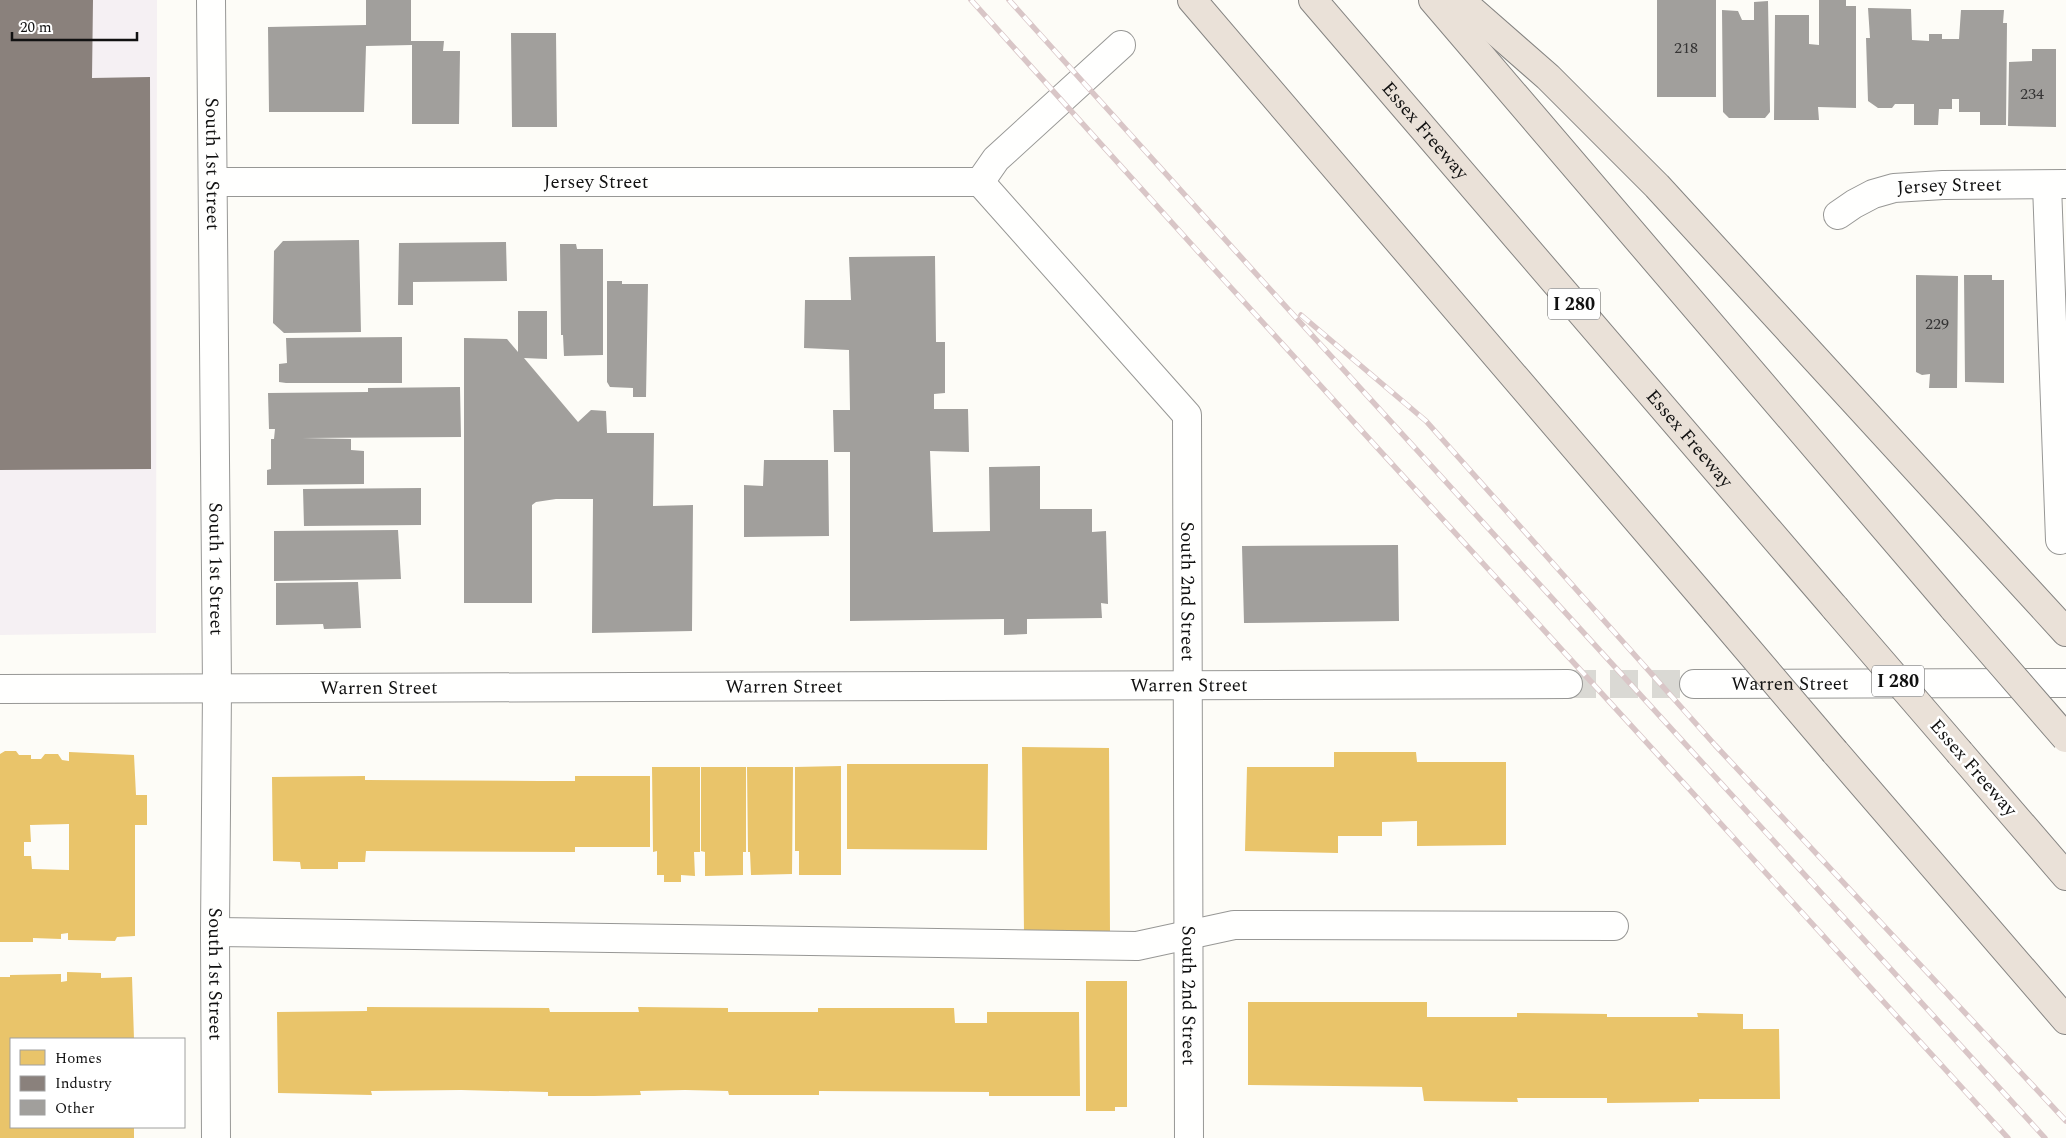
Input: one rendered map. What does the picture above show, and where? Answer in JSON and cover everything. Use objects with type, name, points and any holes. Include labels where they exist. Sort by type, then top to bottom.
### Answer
[{"type":"highway","points":[[1192,0],[2066,1020]]},
{"type":"highway","name":"Essex Freeway","points":[[1312,0],[2066,876]]},
{"type":"highway","points":[[1432,0],[2066,738]]},
{"type":"highway","points":[[1460,0],[1548,77],[1657,186],[2066,632]]},
{"type":"street","name":"South 1st Street","points":[[211,0],[217,688],[216,1138]]},
{"type":"street","points":[[980,182],[996,159],[1121,45]]},
{"type":"street","name":"Jersey Street","points":[[214,182],[980,182]]},
{"type":"street","name":"South 2nd Street","points":[[980,182],[1187,415],[1189,1138]]},
{"type":"street","name":"Jersey Street","points":[[1838,215],[1873,194],[1894,188],[1943,185],[2057,184]]},
{"type":"street","points":[[2057,184],[2060,540]]},
{"type":"street","name":"Warren Street","points":[[1694,684],[2066,683]]},
{"type":"street","name":"Warren Street","points":[[0,689],[1568,684]]},
{"type":"street","points":[[215,932],[1137,946],[1234,925],[1614,926]]},
{"type":"shaded area","points":[[0,0],[157,0],[156,633],[0,635]]},
{"type":"building: Homes","points":[[1022,747],[1109,748],[1110,933],[1024,932]]},
{"type":"building: Homes","points":[[5,751],[16,751],[19,755],[31,755],[31,759],[41,759],[45,754],[58,754],[62,760],[69,761],[69,752],[134,755],[136,795],[147,795],[147,825],[135,825],[135,936],[117,937],[115,941],[68,940],[68,933],[61,934],[61,939],[33,938],[33,942],[0,942],[0,754]],"holes":[[[69,824],[69,870],[32,869],[31,856],[24,856],[24,842],[31,842],[30,825]]]},
{"type":"building: Homes","points":[[1334,752],[1416,752],[1417,762],[1506,762],[1506,845],[1417,846],[1417,821],[1382,822],[1382,836],[1338,836],[1338,853],[1245,851],[1247,767],[1334,767]]},
{"type":"building: Homes","points":[[847,764],[988,764],[987,850],[847,849]]},
{"type":"building: Homes","points":[[841,766],[841,875],[799,875],[799,851],[795,851],[795,767]]},
{"type":"building: Homes","points":[[652,767],[700,767],[700,852],[694,852],[695,876],[681,875],[681,882],[664,882],[664,875],[657,875],[657,851],[653,852]]},
{"type":"building: Homes","points":[[701,767],[746,767],[746,852],[743,852],[743,875],[705,876],[705,852],[701,851]]},
{"type":"building: Homes","points":[[747,767],[793,767],[792,874],[751,875],[750,852],[748,852]]},
{"type":"building: Homes","points":[[365,776],[365,780],[575,781],[575,776],[650,776],[650,847],[575,847],[575,852],[366,851],[365,862],[338,862],[338,869],[301,869],[300,862],[273,861],[272,777]]},
{"type":"building: Homes","points":[[67,972],[101,973],[101,978],[132,977],[134,1038],[10,1038],[10,1128],[134,1128],[134,1138],[0,1138],[0,977],[10,977],[10,975],[61,974],[61,982],[67,981]]},
{"type":"building: Homes","points":[[1086,981],[1127,981],[1127,1107],[1115,1107],[1115,1111],[1086,1111]]},
{"type":"building: Homes","points":[[1248,1002],[1427,1002],[1427,1017],[1517,1017],[1517,1013],[1607,1014],[1607,1017],[1698,1017],[1697,1013],[1743,1014],[1743,1029],[1779,1029],[1780,1099],[1699,1099],[1699,1102],[1607,1103],[1607,1098],[1517,1098],[1518,1102],[1424,1101],[1422,1087],[1248,1085]]},
{"type":"building: Homes","points":[[367,1007],[549,1008],[550,1012],[639,1012],[638,1007],[728,1008],[728,1012],[818,1012],[818,1008],[954,1008],[955,1023],[987,1023],[987,1012],[1079,1012],[1080,1096],[989,1096],[989,1092],[819,1091],[819,1095],[729,1095],[728,1091],[685,1090],[640,1091],[641,1095],[594,1096],[548,1096],[548,1092],[461,1090],[371,1091],[372,1095],[278,1093],[277,1012],[367,1011]]},
{"type":"building: Industry","points":[[0,0],[93,0],[92,78],[150,77],[151,469],[0,470]]},
{"type":"building: Other","points":[[366,0],[411,0],[411,41],[444,41],[443,51],[460,51],[459,124],[412,124],[412,45],[366,46],[364,112],[269,112],[268,27],[366,25]]},
{"type":"building: Other","points":[[1657,0],[1716,0],[1716,97],[1657,97]]},
{"type":"building: Other","points":[[1819,0],[1846,0],[1846,6],[1856,6],[1856,108],[1818,107],[1819,120],[1774,120],[1775,15],[1809,15],[1809,44],[1819,45]]},
{"type":"building: Other","points":[[1768,1],[1770,112],[1765,118],[1729,118],[1723,112],[1722,10],[1738,11],[1742,20],[1754,20],[1754,2]]},
{"type":"building: Other","points":[[1868,8],[1911,9],[1912,40],[1929,41],[1929,34],[1942,34],[1942,39],[1959,39],[1961,10],[2004,10],[2003,23],[2007,23],[2006,125],[1980,125],[1980,112],[1959,112],[1959,99],[1952,99],[1952,109],[1939,109],[1938,125],[1914,125],[1914,104],[1895,104],[1892,108],[1878,108],[1868,101],[1866,38],[1870,38]]},
{"type":"building: Other","points":[[511,33],[556,33],[557,127],[512,127]]},
{"type":"building: Other","points":[[2032,49],[2056,49],[2056,127],[2008,126],[2009,62],[2032,61]]},
{"type":"building: Other","points":[[359,240],[361,332],[284,333],[273,323],[274,251],[283,241]]},
{"type":"building: Other","points":[[506,242],[507,281],[413,282],[413,305],[398,305],[399,243]]},
{"type":"building: Other","points":[[560,244],[576,244],[577,249],[603,249],[603,355],[564,356],[563,335],[561,335]]},
{"type":"building: Other","points":[[935,256],[936,342],[945,342],[945,393],[934,394],[934,409],[968,409],[969,452],[930,451],[933,532],[990,531],[989,467],[1040,466],[1040,509],[1092,509],[1092,532],[1106,531],[1108,604],[1101,603],[1102,618],[1027,619],[1027,634],[1004,635],[1004,619],[850,621],[850,452],[834,452],[833,410],[850,410],[849,350],[804,348],[805,300],[851,300],[849,257]]},
{"type":"building: Other","points":[[1916,275],[1958,276],[1957,388],[1929,388],[1930,374],[1922,375],[1916,372]]},
{"type":"building: Other","points":[[1964,275],[1992,275],[1992,280],[2004,280],[2004,383],[1965,382]]},
{"type":"building: Other","points":[[607,281],[622,281],[622,284],[648,284],[646,397],[633,397],[633,388],[610,387],[607,382]]},
{"type":"building: Other","points":[[518,311],[547,311],[547,359],[524,358],[578,422],[591,410],[606,411],[607,433],[654,433],[653,506],[693,505],[692,631],[592,633],[593,499],[556,499],[536,502],[532,505],[532,603],[464,603],[464,338],[507,339],[518,352]]},
{"type":"building: Other","points":[[402,337],[402,383],[279,382],[279,364],[287,363],[286,338]]},
{"type":"building: Other","points":[[460,387],[461,437],[302,438],[351,439],[351,450],[364,451],[364,484],[267,485],[267,470],[271,469],[271,439],[274,439],[275,429],[269,429],[268,393],[368,392],[368,388]]},
{"type":"building: Other","points":[[764,460],[828,460],[829,536],[744,537],[744,485],[763,486]]},
{"type":"building: Other","points":[[421,488],[421,525],[304,526],[303,489]]},
{"type":"building: Other","points":[[398,530],[401,579],[274,581],[274,531]]},
{"type":"building: Other","points":[[1398,545],[1399,621],[1244,623],[1242,546]]},
{"type":"building: Other","points":[[358,582],[361,628],[324,629],[323,624],[276,625],[276,583]]},
{"type":"tunnel","points":[[1568,684],[1694,684]]},
{"type":"railway","points":[[971,0],[1203,257],[2008,1138]]},
{"type":"railway","points":[[1009,0],[1268,287],[2045,1138]]},
{"type":"railway","points":[[1301,315],[1426,421],[1715,745],[2066,1121]]}]
